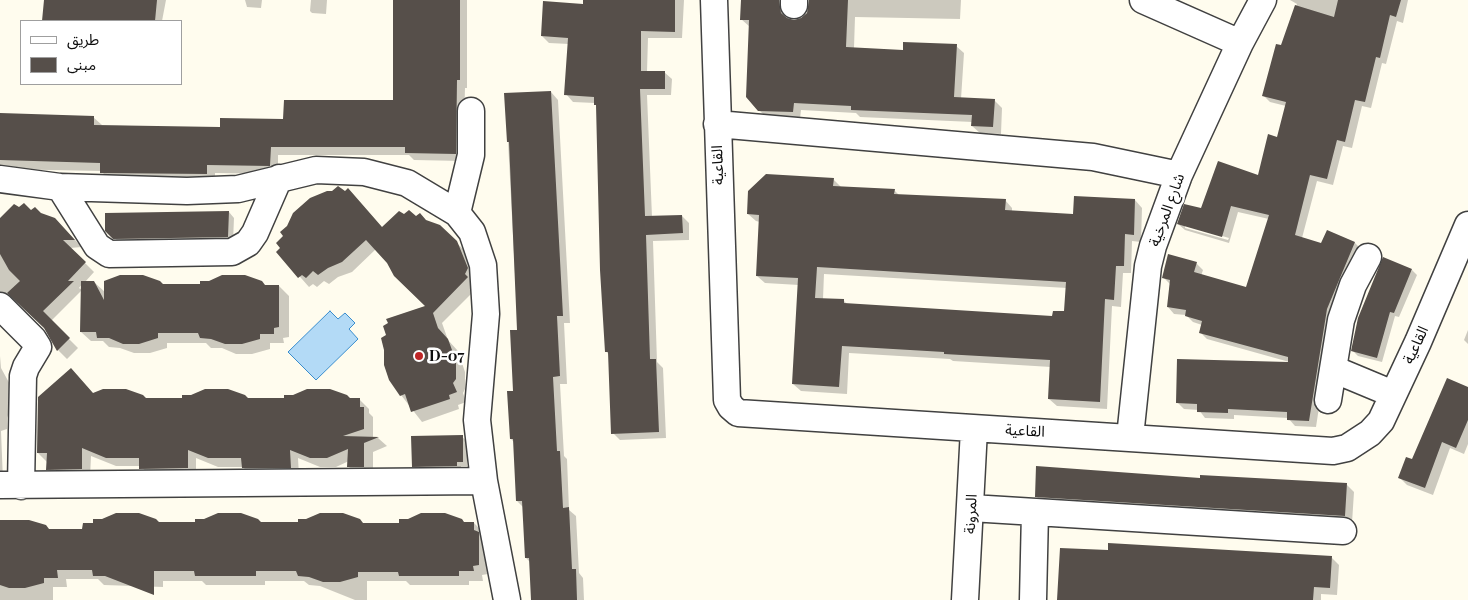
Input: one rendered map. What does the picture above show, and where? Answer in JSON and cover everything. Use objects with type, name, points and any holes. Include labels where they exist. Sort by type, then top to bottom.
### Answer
[{"type":"street","name":"القاعية","points":[[714,0],[727,400],[731,408],[738,413],[1333,450],[1347,448],[1376,428],[1468,225]]},
{"type":"street","name":"شارع المرخية","points":[[1130,437],[1148,266],[1153,246],[1179,175],[1240,44],[1264,0]]},
{"type":"street","points":[[1147,1],[1240,44]]},
{"type":"street","points":[[457,213],[471,155],[471,111]]},
{"type":"street","name":"القاعية","points":[[717,124],[1093,158],[1179,175]]},
{"type":"street","points":[[0,179],[60,187],[188,191],[238,189],[316,170],[364,172],[407,183],[457,213],[472,232],[483,265],[486,314],[476,420],[484,481],[507,600]]},
{"type":"street","points":[[60,187],[97,246],[109,254],[232,252],[248,243],[256,233],[279,178]]},
{"type":"street","points":[[1328,400],[1341,320],[1354,285],[1368,257]]},
{"type":"street","points":[[0,306],[33,339],[38,347],[26,367],[24,376],[11,486],[484,481]]},
{"type":"street","points":[[1334,369],[1393,394]]},
{"type":"street","name":"المرونة","points":[[965,600],[974,428]]},
{"type":"street","points":[[971,508],[1343,532]]},
{"type":"street","points":[[1033,600],[1035,512]]},
{"type":"water","points":[[330,311],[338,319],[345,313],[355,323],[349,329],[358,339],[316,380],[288,352]]},
{"type":"building","points":[[44,0],[157,0],[155,20],[42,20]]},
{"type":"building","points":[[393,0],[460,0],[460,80],[457,80],[456,154],[405,153],[405,147],[271,147],[270,166],[207,165],[207,174],[100,173],[100,163],[0,160],[0,113],[94,116],[94,125],[220,127],[220,118],[283,119],[284,100],[393,100]]},
{"type":"building","points":[[583,0],[675,0],[675,32],[641,31],[641,71],[665,71],[665,89],[640,89],[645,216],[682,215],[683,233],[646,235],[650,359],[656,359],[659,432],[611,434],[608,352],[605,352],[600,270],[596,105],[594,105],[594,97],[564,95],[568,38],[541,36],[543,1],[583,4]]},
{"type":"building","points":[[741,0],[779,0],[781,13],[787,18],[794,20],[801,18],[807,13],[809,0],[848,0],[846,47],[903,50],[903,42],[957,44],[954,97],[995,99],[993,127],[971,126],[972,115],[851,110],[851,106],[794,103],[793,112],[758,111],[746,97],[749,20],[740,20]]},
{"type":"building","points":[[1338,0],[1401,0],[1396,17],[1390,15],[1380,58],[1376,57],[1365,102],[1355,100],[1345,142],[1337,140],[1327,179],[1310,175],[1295,235],[1321,243],[1327,230],[1355,242],[1327,309],[1309,421],[1287,420],[1287,412],[1228,409],[1228,413],[1197,412],[1197,404],[1176,403],[1177,359],[1288,362],[1288,357],[1199,333],[1202,321],[1185,316],[1186,310],[1167,307],[1170,280],[1162,278],[1168,254],[1197,262],[1194,272],[1246,287],[1269,215],[1231,206],[1222,237],[1177,224],[1184,204],[1201,208],[1218,161],[1258,175],[1268,134],[1277,137],[1286,102],[1262,96],[1276,44],[1281,45],[1295,5],[1334,17]]},
{"type":"building","points":[[551,91],[563,316],[557,316],[560,376],[553,377],[557,451],[560,451],[563,508],[569,507],[572,569],[576,569],[577,600],[531,600],[529,558],[525,558],[522,501],[516,501],[513,439],[510,439],[507,391],[513,391],[510,330],[517,330],[509,142],[507,142],[504,93]]},
{"type":"building","points":[[766,174],[834,178],[833,186],[895,189],[894,194],[1006,199],[1005,210],[1073,214],[1074,196],[1135,199],[1134,235],[1125,234],[1124,266],[1116,266],[1114,300],[1105,299],[1100,402],[1048,399],[1050,360],[842,346],[839,387],[792,384],[798,278],[756,276],[759,215],[747,214],[748,191]],"holes":[[[817,267],[1066,282],[1064,311],[1053,311],[1052,316],[844,303],[844,299],[815,298]]]},
{"type":"building","points":[[338,186],[345,191],[348,188],[382,227],[399,211],[404,214],[409,210],[416,216],[420,213],[426,220],[440,225],[457,241],[468,268],[465,274],[468,277],[433,313],[438,328],[448,339],[456,361],[456,379],[453,383],[457,392],[449,395],[450,399],[411,412],[405,394],[400,396],[389,380],[384,365],[384,350],[381,338],[386,335],[383,326],[388,323],[386,319],[425,306],[394,276],[387,263],[366,240],[342,262],[318,275],[313,271],[306,278],[302,275],[298,278],[276,252],[280,248],[276,243],[283,236],[280,232],[287,226],[293,213],[310,198],[327,191],[332,191]]},
{"type":"building","points":[[24,203],[31,210],[35,207],[41,213],[55,218],[75,240],[63,240],[86,262],[68,281],[74,281],[43,311],[70,338],[57,351],[44,328],[7,293],[20,281],[9,270],[0,254],[0,218],[14,204],[19,207]]},
{"type":"building","points":[[229,211],[228,237],[113,239],[105,231],[105,213]]},
{"type":"building","points":[[1383,257],[1412,269],[1394,313],[1390,312],[1377,358],[1351,351],[1358,318]]},
{"type":"building","points":[[120,275],[143,275],[160,281],[163,284],[200,284],[200,281],[209,281],[222,275],[245,275],[262,281],[265,285],[279,285],[279,327],[274,328],[274,334],[260,334],[260,339],[242,344],[225,344],[211,339],[200,338],[198,333],[158,333],[158,338],[139,344],[123,344],[109,338],[97,338],[96,332],[80,332],[81,281],[94,281],[104,300],[104,281]]},
{"type":"building","points":[[71,368],[93,393],[103,389],[126,389],[143,395],[146,398],[182,398],[182,395],[191,395],[205,389],[228,389],[245,395],[248,398],[284,398],[284,395],[293,395],[307,389],[330,389],[347,395],[350,398],[360,398],[360,407],[364,407],[364,429],[343,436],[379,437],[364,443],[364,467],[347,467],[348,449],[327,458],[310,458],[290,450],[291,468],[242,468],[241,458],[208,458],[188,450],[188,468],[139,469],[139,458],[106,458],[82,448],[82,469],[46,470],[47,453],[37,453],[38,397]]},
{"type":"building","points":[[1447,378],[1468,387],[1468,420],[1456,448],[1442,442],[1425,488],[1398,478],[1406,457],[1412,459]]},
{"type":"building","points":[[463,435],[463,462],[457,462],[457,466],[412,467],[411,436]]},
{"type":"building","points":[[1036,466],[1200,478],[1200,475],[1347,483],[1345,516],[1035,497]]},
{"type":"building","points":[[116,513],[139,513],[156,519],[159,522],[195,522],[195,519],[204,519],[218,513],[241,513],[258,519],[261,522],[298,522],[298,519],[306,519],[320,513],[343,513],[360,519],[363,523],[399,523],[399,519],[408,519],[421,513],[445,513],[462,519],[464,522],[474,522],[474,530],[479,532],[479,565],[473,566],[474,571],[459,571],[459,576],[399,576],[398,572],[358,572],[358,577],[340,582],[323,582],[309,577],[298,576],[296,571],[256,571],[256,576],[195,576],[194,571],[154,571],[154,595],[105,576],[93,576],[92,570],[57,570],[58,578],[44,578],[44,583],[25,588],[9,588],[0,585],[0,520],[29,520],[46,525],[49,529],[82,529],[83,523],[93,523],[93,519],[102,519]]},
{"type":"building","points":[[1108,543],[1332,556],[1330,588],[1314,587],[1313,600],[1057,600],[1060,548],[1108,550]]},
{"type":"place","name":"D-07","points":[[419,356]]}]
